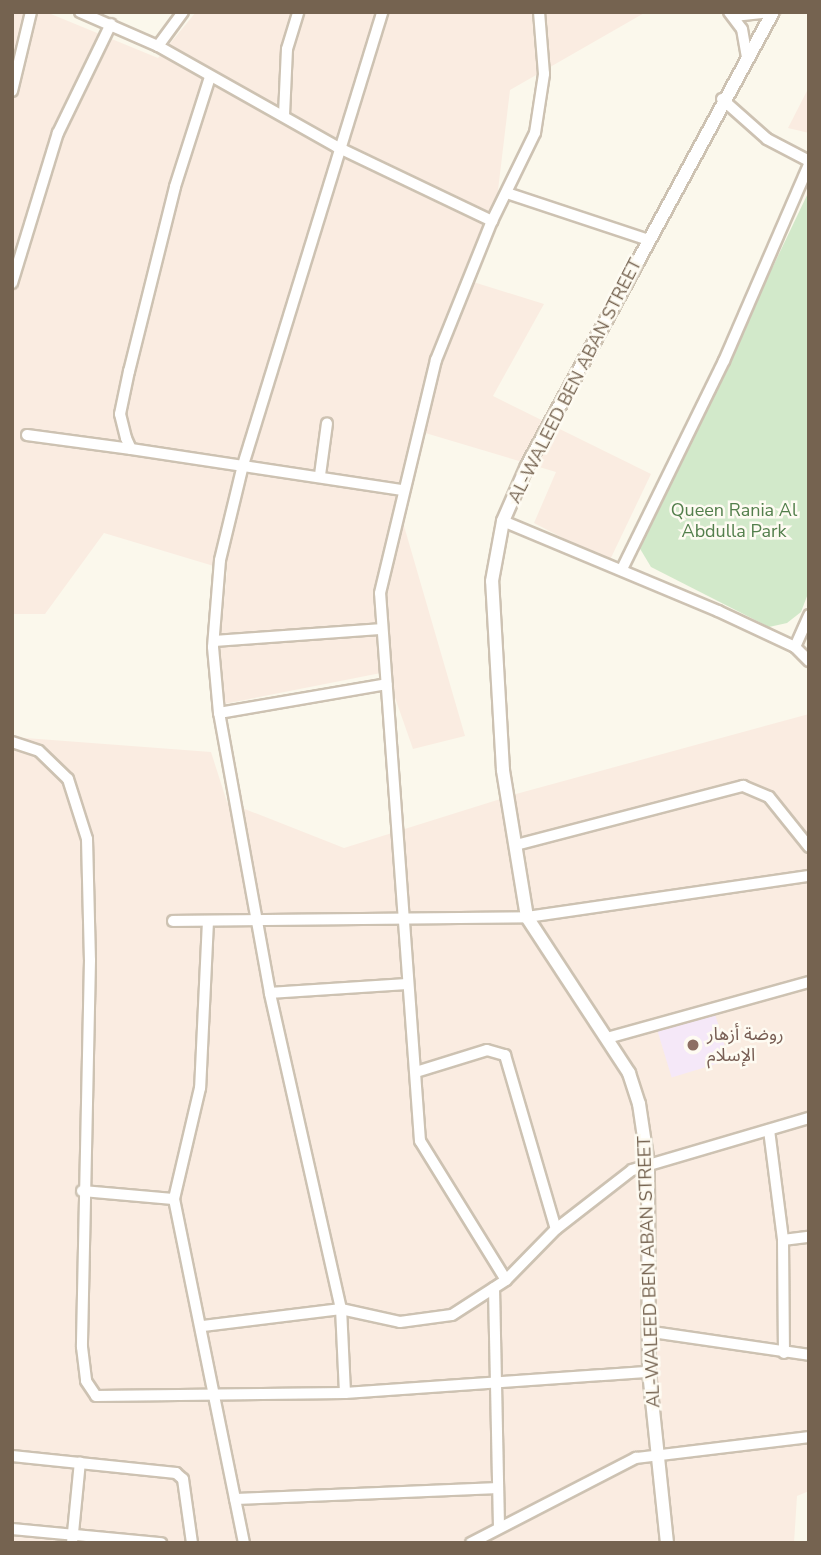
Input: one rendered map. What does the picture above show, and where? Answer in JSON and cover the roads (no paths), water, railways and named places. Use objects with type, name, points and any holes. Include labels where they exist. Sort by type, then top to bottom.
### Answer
[{"type":"street","points":[[12,91],[30,12]]},
{"type":"street","points":[[80,12],[158,46],[337,147],[492,221]]},
{"type":"street","points":[[158,46],[183,12]]},
{"type":"street","points":[[284,115],[288,49],[298,12]]},
{"type":"street","points":[[345,1393],[341,1309],[270,993],[219,713],[214,641],[220,560],[243,465],[337,147],[383,12]]},
{"type":"street","points":[[506,1280],[420,1141],[416,1072],[406,984],[406,919],[380,629],[383,568],[436,360],[492,221],[535,133],[542,100],[539,12]]},
{"type":"street","points":[[747,56],[732,14],[772,12]]},
{"type":"street","name":"AL-WALEED BEN ABAN STREET","points":[[667,1543],[660,1454],[649,1372],[652,1332],[648,1164],[637,1092],[607,1038],[527,917],[492,640],[493,568],[503,521],[722,99],[772,12]]},
{"type":"street","points":[[12,283],[58,133],[111,24]]},
{"type":"street","points":[[131,449],[120,414],[169,209],[210,77]]},
{"type":"street","points":[[622,569],[724,360],[809,163],[767,139],[722,99]]},
{"type":"street","points":[[507,193],[648,240]]},
{"type":"street","points":[[320,475],[327,423]]},
{"type":"street","points":[[27,435],[320,475],[401,490]]},
{"type":"street","points":[[503,521],[622,569],[795,648],[809,661]]},
{"type":"street","points":[[795,648],[809,615]]},
{"type":"street","points":[[214,641],[380,629]]},
{"type":"street","points":[[219,713],[387,684]]},
{"type":"street","points":[[12,742],[39,751],[68,779],[87,839],[90,960],[82,1191],[82,1370],[89,1388],[105,1399],[345,1393],[499,1386],[649,1372]]},
{"type":"street","points":[[516,845],[743,786],[769,797],[809,848]]},
{"type":"street","points":[[173,922],[527,917],[809,876]]},
{"type":"street","points":[[208,921],[200,1088],[174,1199],[203,1326],[244,1543]]},
{"type":"street","points":[[607,1038],[809,982]]},
{"type":"street","points":[[270,993],[406,984]]},
{"type":"street","points":[[416,1072],[487,1050],[505,1055],[556,1229]]},
{"type":"street","points":[[203,1326],[341,1309],[400,1322],[427,1321],[452,1315],[506,1280],[556,1229],[617,1178],[648,1164],[809,1118]]},
{"type":"street","points":[[769,1130],[783,1240],[784,1353]]},
{"type":"street","points":[[82,1191],[174,1199]]},
{"type":"street","points":[[783,1240],[809,1237]]},
{"type":"street","points":[[494,1288],[499,1386],[494,1488],[499,1527]]},
{"type":"street","points":[[652,1332],[809,1355]]},
{"type":"street","points":[[471,1543],[619,1464],[660,1454],[809,1437]]},
{"type":"street","points":[[12,1456],[180,1475],[192,1543]]},
{"type":"street","points":[[72,1539],[80,1462]]},
{"type":"street","points":[[235,1499],[494,1488]]},
{"type":"street","points":[[12,1529],[72,1539],[161,1543]]},
{"type":"place","name":"روضة أزهار الإسلام","points":[[693,1045]]},
{"type":"park label","name":"Queen Rania Al Abdulla Park","points":[[734,521]]}]
